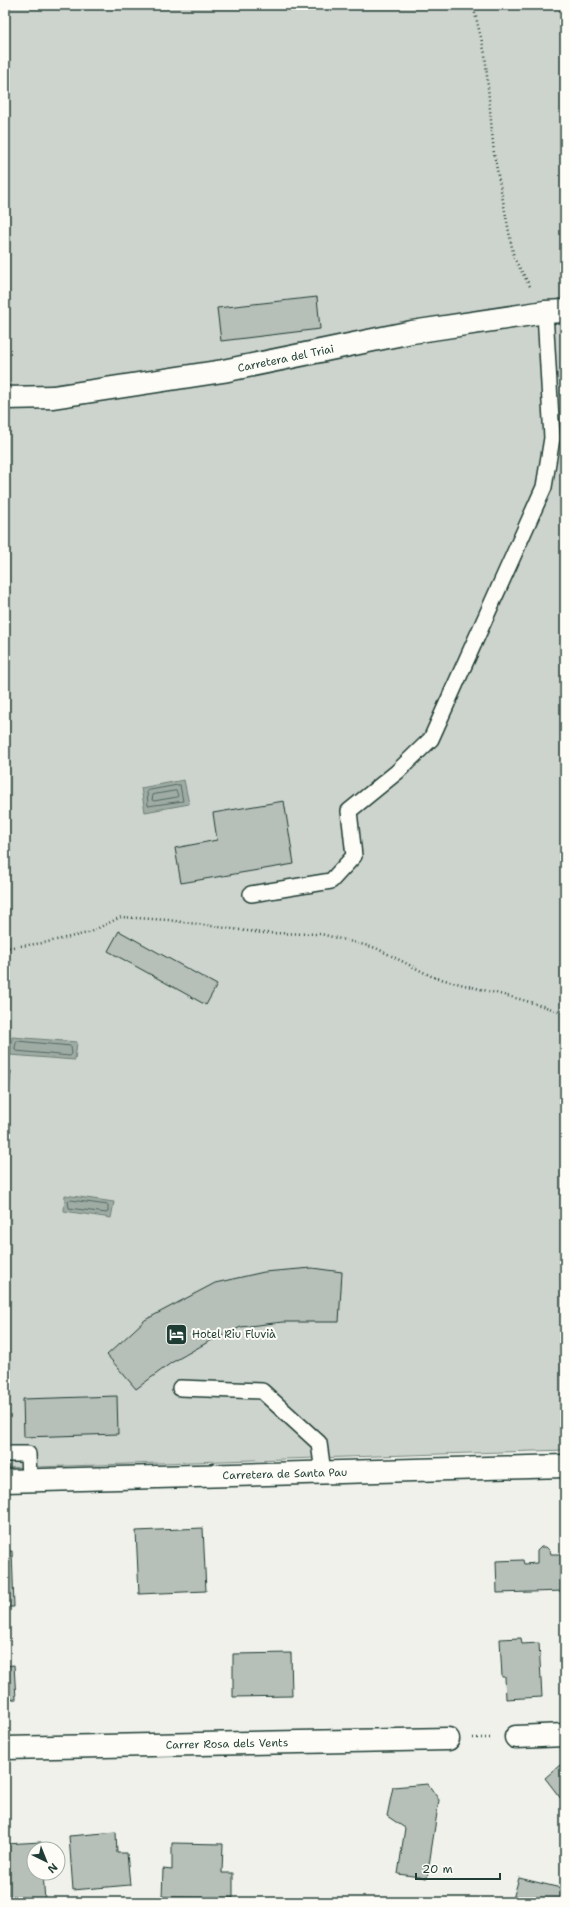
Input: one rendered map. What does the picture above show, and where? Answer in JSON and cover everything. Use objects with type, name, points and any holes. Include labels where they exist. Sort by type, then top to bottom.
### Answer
[{"type":"street","name":"Carretera del Triai","points":[[5,398],[53,397],[223,370],[412,332],[555,311]]},
{"type":"street","name":"Carretera de Santa Pau","points":[[5,1481],[565,1466]]},
{"type":"street","points":[[516,1737],[565,1735]]},
{"type":"street","name":"Carrer Rosa dels Vents","points":[[5,1748],[448,1739]]},
{"type":"lane","points":[[251,894],[331,881],[354,856],[349,811],[397,772],[431,739],[544,487],[552,438],[555,311]]},
{"type":"lane","points":[[180,1388],[262,1391],[319,1443],[323,1472]]},
{"type":"lane","points":[[5,1454],[28,1454],[29,1480]]},
{"type":"path","points":[[473,5],[485,54],[494,154],[514,258],[555,311]]},
{"type":"path","points":[[5,948],[43,943],[88,933],[121,917],[168,920],[262,933],[321,934],[376,948],[433,978],[523,1000],[565,1013]]},
{"type":"path","points":[[448,1739],[516,1737]]},
{"type":"shaded area","points":[[5,5],[565,5],[565,1450],[5,1468]]},
{"type":"water","points":[[184,780],[189,804],[145,812],[141,788]]},
{"type":"water","points":[[12,1037],[77,1042],[75,1060],[10,1055]]},
{"type":"water","points":[[65,1195],[114,1202],[111,1218],[64,1211]]},
{"type":"building","points":[[317,297],[320,329],[221,341],[217,308]]},
{"type":"building","points":[[284,801],[294,864],[181,883],[175,848],[217,840],[213,813]]},
{"type":"building","points":[[119,931],[217,985],[206,1005],[108,951]]},
{"type":"building","points":[[5,1070],[11,1071],[8,1103],[5,1103]]},
{"type":"building","name":"Hotel Riu Fluvià","points":[[312,1268],[342,1272],[339,1322],[283,1322],[241,1327],[208,1342],[171,1363],[136,1389],[107,1355],[145,1320],[215,1283],[264,1272]]},
{"type":"building","points":[[117,1396],[118,1434],[24,1437],[23,1399]]},
{"type":"building","points":[[203,1528],[206,1591],[139,1594],[136,1531]]},
{"type":"building","points":[[541,1547],[546,1547],[551,1554],[565,1554],[565,1591],[497,1593],[496,1561],[523,1560],[524,1564],[537,1563],[537,1551]]},
{"type":"building","points":[[5,1551],[12,1551],[14,1607],[5,1607]]},
{"type":"building","points":[[521,1638],[522,1644],[539,1643],[542,1697],[506,1699],[505,1677],[502,1677],[500,1639]]},
{"type":"building","points":[[291,1653],[292,1696],[233,1697],[233,1654]]},
{"type":"building","points":[[14,1665],[16,1699],[5,1700],[5,1666]]},
{"type":"building","points":[[560,1765],[565,1765],[565,1804],[545,1778]]},
{"type":"building","points":[[428,1784],[439,1800],[427,1878],[398,1874],[405,1828],[387,1816],[393,1787]]},
{"type":"building","points":[[116,1832],[117,1853],[127,1853],[130,1885],[73,1890],[69,1836]]},
{"type":"building","points":[[26,1843],[26,1881],[44,1881],[45,1901],[5,1902],[5,1844]]},
{"type":"building","points":[[172,1843],[223,1844],[222,1873],[233,1873],[233,1898],[162,1897],[163,1869],[172,1870]]},
{"type":"building","points":[[519,1878],[565,1889],[565,1902],[512,1902]]},
{"type":"place","name":"Hotel Riu Fluvià","points":[[177,1334]]}]
